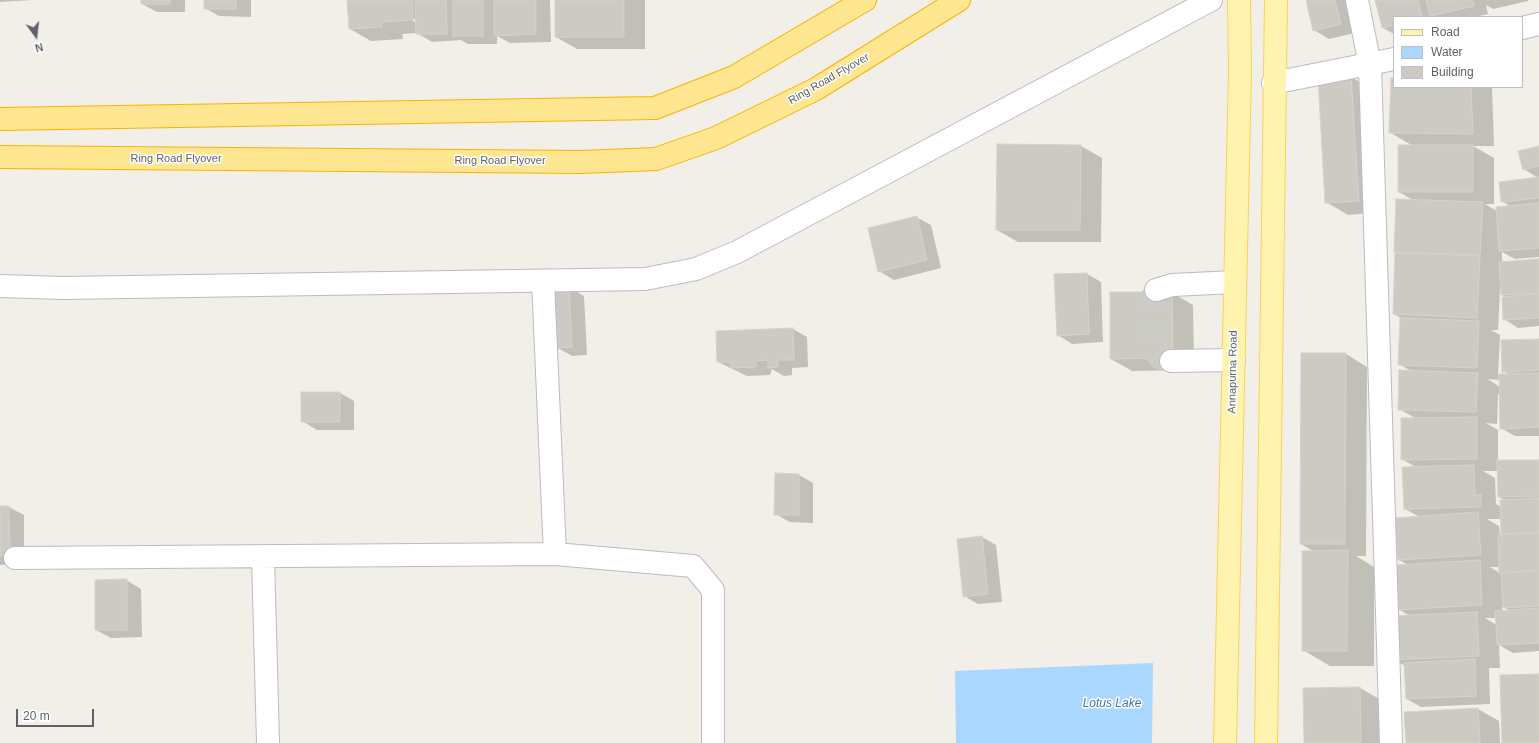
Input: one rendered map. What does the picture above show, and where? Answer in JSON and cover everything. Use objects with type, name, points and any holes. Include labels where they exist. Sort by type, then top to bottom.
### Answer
[{"type":"highway","points":[[0,119],[655,108],[734,78],[834,9],[865,0]]},
{"type":"highway","name":"Ring Road Flyover","points":[[0,157],[581,162],[656,159],[716,138],[816,89],[959,0]]},
{"type":"main road","name":"Annapurna Road","points":[[1225,743],[1240,71],[1239,0]]},
{"type":"main road","points":[[1266,743],[1273,83],[1276,0]]},
{"type":"street","points":[[0,286],[63,288],[645,279],[696,269],[737,252],[1212,0]]},
{"type":"street","points":[[1357,0],[1370,65],[1391,743]]},
{"type":"street","points":[[1523,28],[1539,24]]},
{"type":"street","points":[[1273,83],[1393,59]]},
{"type":"street","points":[[543,280],[555,554]]},
{"type":"street","points":[[1156,290],[1172,285],[1235,282]]},
{"type":"street","points":[[1171,361],[1234,360]]},
{"type":"street","points":[[15,558],[555,554],[693,566],[713,590],[713,743]]},
{"type":"street","points":[[263,556],[268,743]]},
{"type":"water","name":"Lotus Lake","points":[[1153,663],[1152,743],[956,743],[955,671]]},
{"type":"building","points":[[141,0],[170,0],[170,4],[141,4]]},
{"type":"building","points":[[204,0],[236,0],[236,9],[204,9]]},
{"type":"building","points":[[347,0],[412,0],[413,20],[381,22],[382,27],[349,29]]},
{"type":"building","points":[[415,0],[446,0],[447,34],[416,34]]},
{"type":"building","points":[[453,0],[483,0],[483,36],[453,36]]},
{"type":"building","points":[[494,0],[536,0],[536,34],[494,36]]},
{"type":"building","points":[[555,0],[624,0],[624,37],[555,37]]},
{"type":"building","points":[[1306,0],[1335,0],[1341,24],[1313,31]]},
{"type":"building","points":[[1375,0],[1418,0],[1422,16],[1393,16],[1393,25],[1382,28]]},
{"type":"building","points":[[1426,0],[1473,0],[1474,6],[1430,16]]},
{"type":"building","points":[[1351,76],[1359,201],[1325,203],[1318,78]]},
{"type":"building","points":[[1391,78],[1393,78],[1393,88],[1471,88],[1473,134],[1389,133]]},
{"type":"building","points":[[997,144],[1081,145],[1080,230],[996,230]]},
{"type":"building","points":[[1398,145],[1473,145],[1473,192],[1398,192]]},
{"type":"building","points":[[1539,146],[1539,166],[1523,170],[1518,151]]},
{"type":"building","points":[[1539,177],[1539,198],[1501,202],[1499,182]]},
{"type":"building","points":[[1396,199],[1483,202],[1480,255],[1394,252]]},
{"type":"building","points":[[1539,203],[1539,248],[1499,251],[1496,207]]},
{"type":"building","points":[[917,216],[927,260],[878,272],[868,228]]},
{"type":"building","points":[[1395,253],[1480,256],[1477,318],[1393,314]]},
{"type":"building","points":[[1539,259],[1539,293],[1501,295],[1499,262]]},
{"type":"building","points":[[1087,273],[1089,334],[1057,336],[1054,274]]},
{"type":"building","points":[[569,286],[572,347],[557,348],[553,287]]},
{"type":"building","points":[[1110,292],[1172,292],[1173,358],[1110,359]]},
{"type":"building","points":[[1539,294],[1539,318],[1503,320],[1502,297]]},
{"type":"building","points":[[1400,318],[1479,321],[1477,368],[1398,365]]},
{"type":"building","points":[[793,328],[794,360],[778,360],[778,367],[768,368],[768,360],[756,361],[756,367],[731,368],[731,362],[717,362],[716,331]]},
{"type":"building","points":[[1539,339],[1539,370],[1502,372],[1501,340]]},
{"type":"building","points":[[1301,353],[1346,353],[1345,544],[1300,544]]},
{"type":"building","points":[[1399,370],[1478,373],[1476,412],[1398,410]]},
{"type":"building","points":[[1539,373],[1539,427],[1500,429],[1499,374]]},
{"type":"building","points":[[301,392],[340,392],[340,422],[301,422]]},
{"type":"building","points":[[1477,417],[1477,459],[1401,460],[1401,418]]},
{"type":"building","points":[[1497,460],[1539,460],[1539,496],[1498,497]]},
{"type":"building","points":[[1474,465],[1475,495],[1481,495],[1481,507],[1404,509],[1402,467]]},
{"type":"building","points":[[775,473],[799,474],[799,515],[774,515]]},
{"type":"building","points":[[1539,498],[1539,532],[1501,534],[1500,500]]},
{"type":"building","points":[[0,506],[9,506],[10,556],[0,556]]},
{"type":"building","points":[[1478,512],[1481,555],[1398,560],[1395,518]]},
{"type":"building","points":[[1539,533],[1539,570],[1499,573],[1498,535]]},
{"type":"building","points":[[982,536],[988,594],[963,597],[957,539]]},
{"type":"building","points":[[1348,550],[1347,651],[1302,651],[1302,551]]},
{"type":"building","points":[[1480,560],[1482,605],[1399,610],[1396,565]]},
{"type":"building","points":[[1539,571],[1539,606],[1503,608],[1501,573]]},
{"type":"building","points":[[127,579],[127,630],[95,630],[95,580]]},
{"type":"building","points":[[1539,608],[1539,643],[1497,645],[1495,611]]},
{"type":"building","points":[[1477,612],[1479,656],[1392,660],[1390,616]]},
{"type":"building","points":[[1475,659],[1476,696],[1406,699],[1404,663]]},
{"type":"building","points":[[1539,674],[1539,743],[1502,743],[1500,675]]},
{"type":"building","points":[[1360,687],[1361,743],[1304,743],[1303,688]]},
{"type":"building","points":[[1478,708],[1480,743],[1406,743],[1404,712]]},
{"type":"tunnel","points":[[1156,290],[1151,298],[1151,346],[1159,358],[1171,361]]}]
